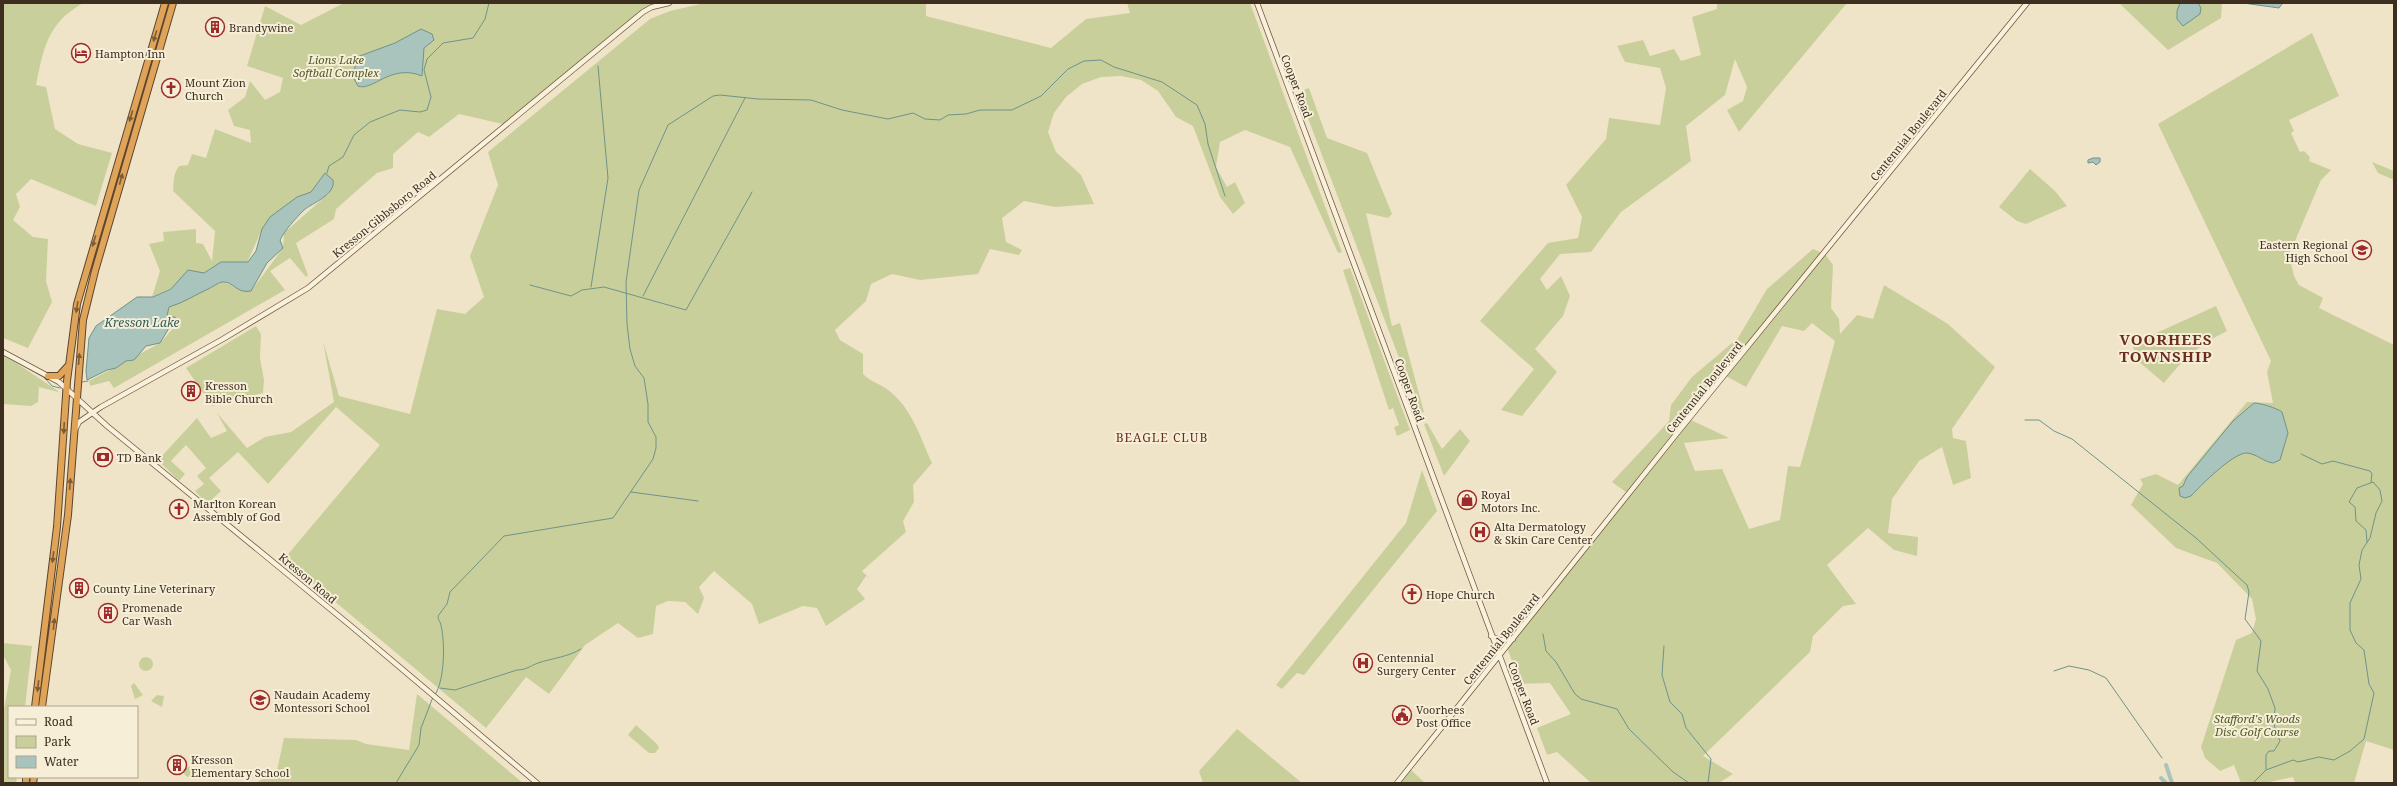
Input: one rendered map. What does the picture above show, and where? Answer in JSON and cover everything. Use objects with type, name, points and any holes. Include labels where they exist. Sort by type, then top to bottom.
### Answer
[{"type":"highway","points":[[35,706],[57,527],[66,389],[80,287],[165,3]]},
{"type":"highway","points":[[42,706],[68,515],[82,334],[90,290],[173,3]]},
{"type":"highway","points":[[48,376],[60,375],[70,362]]},
{"type":"highway","points":[[43,640],[47,646],[46,658],[48,663]]},
{"type":"main road","name":"Kresson-Gibbsboro Road","points":[[74,433],[79,423],[101,407],[228,337],[308,288],[644,12],[652,7],[669,3]]},
{"type":"main road","name":"Cooper Road","points":[[1257,3],[1491,636],[1500,655],[1547,783]]},
{"type":"main road","name":"Centennial Boulevard","points":[[1397,783],[2027,3]]},
{"type":"main road","name":"Kresson Road","points":[[3,352],[48,376],[66,389],[93,414],[537,783]]},
{"type":"main road","points":[[1491,636],[1500,640],[1513,639]]},
{"type":"green space","points":[[3,3],[83,3],[71,11],[54,28],[45,48],[36,85],[46,87],[55,129],[78,144],[112,153],[96,206],[31,179],[16,194],[20,207],[13,220],[33,237],[48,239],[46,281],[52,302],[28,348],[3,338]]},
{"type":"green space","name":"Lions Lake Softball Complex","points":[[344,3],[669,3],[652,7],[507,125],[459,114],[429,137],[418,132],[393,154],[393,168],[377,173],[336,209],[334,219],[296,243],[308,275],[306,277],[290,258],[270,271],[285,290],[114,388],[109,381],[90,386],[89,381],[160,343],[176,325],[175,317],[167,316],[170,306],[222,282],[251,291],[283,248],[284,233],[329,193],[325,173],[311,192],[280,210],[262,229],[247,263],[221,262],[204,273],[152,297],[160,271],[149,244],[164,241],[163,232],[196,229],[196,243],[203,244],[212,261],[215,231],[173,191],[174,178],[177,169],[179,166],[188,165],[192,154],[206,158],[215,129],[251,143],[250,130],[234,126],[228,110],[245,97],[250,81],[265,100],[280,92],[283,78],[247,66],[265,6],[301,25]]},
{"type":"green space","points":[[705,3],[926,3],[926,16],[1051,48],[1086,19],[1130,13],[1127,3],[1250,3],[1342,252],[1338,253],[1290,147],[1245,130],[1220,142],[1216,167],[1227,187],[1235,182],[1245,203],[1233,214],[1220,197],[1193,126],[1176,117],[1158,91],[1141,80],[1121,76],[1101,77],[1082,84],[1066,97],[1054,113],[1048,132],[1056,152],[1081,175],[1094,204],[1055,207],[1024,201],[1002,218],[1006,242],[1022,250],[1019,255],[990,249],[978,274],[920,280],[892,274],[871,284],[866,301],[835,330],[840,340],[863,354],[863,374],[870,380],[886,388],[906,409],[916,426],[932,463],[913,485],[914,502],[903,521],[906,532],[862,571],[869,578],[866,576],[857,589],[865,599],[826,626],[817,608],[803,606],[759,624],[752,604],[714,571],[699,587],[704,598],[698,614],[685,602],[668,601],[656,606],[653,634],[638,638],[618,623],[585,645],[549,694],[526,677],[486,728],[284,559],[380,445],[336,407],[268,484],[238,452],[209,478],[221,491],[207,504],[195,491],[204,484],[197,476],[206,468],[186,445],[171,461],[185,474],[179,481],[158,460],[197,418],[211,438],[227,431],[217,413],[247,448],[265,437],[291,432],[334,402],[323,341],[339,396],[410,414],[437,309],[465,314],[484,297],[470,256],[498,185],[488,152],[650,19],[670,11]]},
{"type":"green space","points":[[1717,3],[1847,3],[1739,132],[1727,110],[1743,101],[1747,87],[1735,59],[1725,95],[1686,126],[1691,161],[1621,212],[1591,252],[1560,254],[1540,279],[1547,290],[1561,276],[1570,296],[1563,316],[1535,349],[1557,372],[1522,416],[1501,410],[1534,369],[1480,321],[1548,243],[1578,238],[1582,217],[1566,185],[1606,139],[1609,118],[1660,125],[1666,88],[1660,68],[1625,62],[1617,46],[1643,40],[1650,56],[1674,49],[1681,61],[1701,55],[1692,17],[1717,9]]},
{"type":"green space","points":[[2119,3],[2222,3],[2221,18],[2168,50]]},
{"type":"green space","name":"Stafford's Woods Disc Golf Course","points":[[2312,33],[2339,96],[2289,120],[2294,131],[2291,133],[2300,152],[2304,151],[2310,157],[2309,161],[2331,170],[2321,180],[2289,255],[2294,276],[2299,285],[2323,298],[2319,308],[2394,345],[2394,750],[2366,741],[2354,783],[2295,783],[2293,777],[2265,783],[2241,783],[2234,765],[2220,771],[2205,758],[2201,747],[2236,640],[2252,633],[2256,619],[2252,599],[2217,563],[2176,548],[2131,505],[2143,484],[2140,479],[2156,474],[2178,485],[2247,402],[2273,403],[2267,372],[2271,361],[2158,124]]},
{"type":"green space","points":[[1309,88],[1327,138],[1367,153],[1392,214],[1388,218],[1366,213],[1392,326],[1400,323],[1424,412],[1420,413],[1298,92]]},
{"type":"green space","points":[[2372,162],[2394,171],[2394,180],[2378,173]]},
{"type":"green space","points":[[2030,169],[2055,191],[2067,206],[2026,224],[2017,221],[1999,207]]},
{"type":"green space","points":[[1813,249],[1825,254],[1833,265],[1831,308],[1839,319],[1840,334],[1857,315],[1873,319],[1884,285],[1948,324],[1995,367],[1952,429],[1953,438],[1966,441],[1971,478],[1953,485],[1942,447],[1919,461],[1892,499],[1888,533],[1918,537],[1917,556],[1894,550],[1868,528],[1827,565],[1856,604],[1843,606],[1813,636],[1810,652],[1703,756],[1733,774],[1719,783],[1591,783],[1557,752],[1547,755],[1537,728],[1571,714],[1550,683],[1520,684],[1507,647],[1630,495],[1612,482],[1669,421],[1671,405],[1692,377],[1738,338],[1767,289]],"holes":[[[1812,323],[1835,341],[1800,467],[1788,466],[1780,520],[1749,529],[1722,469],[1695,471],[1684,443],[1729,438],[1691,420],[1726,376],[1746,387],[1782,326],[1804,331]]]},
{"type":"green space","points":[[1350,268],[1410,430],[1397,436],[1394,427],[1399,425],[1393,408],[1389,410],[1343,270]]},
{"type":"green space","points":[[2216,306],[2227,331],[2208,341],[2192,353],[2164,383],[2138,361],[2132,344]]},
{"type":"green space","points":[[256,326],[261,334],[260,358],[264,380],[263,393],[212,406],[186,368]]},
{"type":"green space","points":[[3,354],[58,392],[39,387],[38,402],[31,406],[3,404]]},
{"type":"green space","points":[[1427,423],[1442,449],[1460,429],[1470,441],[1444,476],[1424,424]]},
{"type":"green space","points":[[1422,470],[1437,511],[1304,675],[1297,673],[1282,689],[1276,685],[1406,523]]},
{"type":"green space","points":[[3,643],[32,646],[25,706],[8,706],[8,778],[17,778],[16,783],[3,783],[3,715],[11,670],[3,655]]},
{"type":"green space","points":[[146,657],[151,659],[153,664],[151,669],[146,671],[141,669],[139,664],[141,659]]},
{"type":"green space","points":[[134,683],[143,695],[135,699],[131,686]]},
{"type":"green space","points":[[417,694],[523,783],[256,783],[277,770],[284,738],[356,740],[366,744],[409,750]]},
{"type":"green space","points":[[157,695],[164,696],[162,707],[151,701]]},
{"type":"green space","points":[[636,725],[657,744],[659,748],[655,753],[649,753],[628,735]]},
{"type":"green space","points":[[1237,729],[1302,783],[1203,783],[1199,771]]},
{"type":"green space","points":[[187,767],[191,767],[194,772],[191,777],[187,777],[184,774],[184,770]]},
{"type":"green space","points":[[1409,768],[1425,783],[1397,783]]},
{"type":"water","points":[[2180,3],[2198,3],[2201,8],[2200,14],[2183,26],[2177,19],[2177,11]]},
{"type":"water","points":[[2243,3],[2282,3],[2282,4],[2279,8]]},
{"type":"water","points":[[421,29],[432,34],[434,40],[424,48],[422,76],[411,73],[401,73],[384,78],[370,85],[363,87],[358,86],[353,77],[357,57],[395,43]]},
{"type":"water","points":[[2100,158],[2100,162],[2096,165],[2093,162],[2088,163],[2088,160]]},
{"type":"water","name":"Kresson Lake","points":[[325,173],[333,180],[331,190],[323,198],[304,210],[294,220],[280,240],[283,248],[267,263],[251,291],[242,291],[229,283],[222,282],[169,307],[167,316],[175,317],[176,325],[169,328],[160,343],[146,346],[134,360],[126,361],[116,368],[107,370],[87,380],[86,371],[89,338],[96,326],[137,297],[153,297],[171,289],[188,270],[204,273],[221,262],[248,262],[256,251],[262,229],[270,217],[297,197],[311,192]]},
{"type":"water","points":[[2254,403],[2268,406],[2282,412],[2288,433],[2280,460],[2273,463],[2251,454],[2241,454],[2218,470],[2191,496],[2185,498],[2180,496],[2179,488],[2183,486],[2187,477],[2233,421]]},
{"type":"waterway","points":[[327,173],[329,166],[343,157],[354,135],[370,122],[400,110],[420,112],[427,110],[431,97],[424,70],[427,59],[443,43],[473,38],[485,19],[489,3]]},
{"type":"waterway","points":[[435,695],[441,680],[443,661],[442,633],[438,616],[447,604],[450,592],[504,536],[613,518],[653,459],[656,448],[656,437],[648,422],[648,404],[644,378],[635,366],[630,349],[627,324],[626,282],[639,190],[668,125],[713,96],[720,95],[758,99],[811,100],[842,110],[888,119],[913,113],[925,119],[940,120],[948,115],[966,114],[980,110],[1012,110],[1041,96],[1068,69],[1084,61],[1101,60],[1114,67],[1162,82],[1197,105],[1205,124],[1208,144],[1225,196]]},
{"type":"waterway","points":[[591,287],[608,178],[598,66]]},
{"type":"waterway","points":[[643,296],[745,98]]},
{"type":"waterway","points":[[530,285],[571,296],[582,290],[604,287],[686,310],[752,192]]},
{"type":"waterway","points":[[6,356],[45,378],[52,386],[60,388]]},
{"type":"waterway","points":[[82,382],[88,381]]},
{"type":"waterway","points":[[2025,420],[2039,420],[2054,431],[2072,439],[2196,538],[2247,585],[2249,592],[2245,619],[2261,641],[2257,671],[2268,689],[2275,708],[2274,725],[2280,741],[2274,751],[2269,751],[2266,755],[2266,769]]},
{"type":"waterway","points":[[2301,454],[2322,464],[2333,461],[2370,471],[2372,474],[2371,482]]},
{"type":"waterway","points":[[2253,783],[2266,770],[2293,760],[2298,762],[2319,757],[2334,760],[2350,751],[2364,739],[2374,693],[2369,684],[2364,650],[2356,643],[2350,630],[2350,603],[2361,579],[2359,565],[2362,550],[2370,538],[2376,513],[2382,501],[2380,490],[2373,482],[2357,488],[2349,502],[2355,507],[2356,521],[2366,530],[2367,542]]},
{"type":"waterway","points":[[631,492],[698,501]]},
{"type":"waterway","points":[[1543,634],[1546,651],[1556,662],[1575,694],[1581,699],[1617,709],[1629,729],[1673,772],[1689,783]]},
{"type":"waterway","points":[[1664,646],[1662,675],[1670,702],[1682,714],[1686,728],[1711,759],[1708,783]]},
{"type":"waterway","points":[[440,688],[455,690],[517,670],[525,669],[538,663],[566,656],[581,649]]},
{"type":"waterway","points":[[2054,671],[2069,666],[2089,670],[2106,678],[2162,758]]},
{"type":"waterway","points":[[396,783],[419,745],[421,728],[433,697]]},
{"type":"waterway","points":[[2166,765],[2172,783]]},
{"type":"waterway","points":[[2161,778],[2166,783]]},
{"type":"place","name":"Brandywine","points":[[215,27]]},
{"type":"place","name":"Hampton Inn","points":[[81,53]]},
{"type":"place","name":"Mount Zion Church","points":[[171,88]]},
{"type":"place","name":"Eastern Regional High School","points":[[2362,250]]},
{"type":"place","name":"Kresson Bible Church","points":[[191,391]]},
{"type":"place","name":"TD Bank","points":[[103,457]]},
{"type":"place","name":"Royal Motors Inc.","points":[[1467,500]]},
{"type":"place","name":"Marlton Korean Assembly of God","points":[[179,509]]},
{"type":"place","name":"Alta Dermatology & Skin Care Center","points":[[1480,532]]},
{"type":"place","name":"County Line Veterinary","points":[[79,588]]},
{"type":"place","name":"Hope Church","points":[[1412,594]]},
{"type":"place","name":"Promenade Car Wash","points":[[108,613]]},
{"type":"place","name":"Centennial Surgery Center","points":[[1363,663]]},
{"type":"place","name":"Naudain Academy Montessori School","points":[[260,700]]},
{"type":"place","name":"Voorhees Post Office","points":[[1402,715]]},
{"type":"place","name":"Kresson Elementary School","points":[[177,765]]},
{"type":"district","name":"VOORHEES TOWNSHIP","points":[[2166,348]]},
{"type":"district","name":"BEAGLE CLUB","points":[[1162,437]]}]
